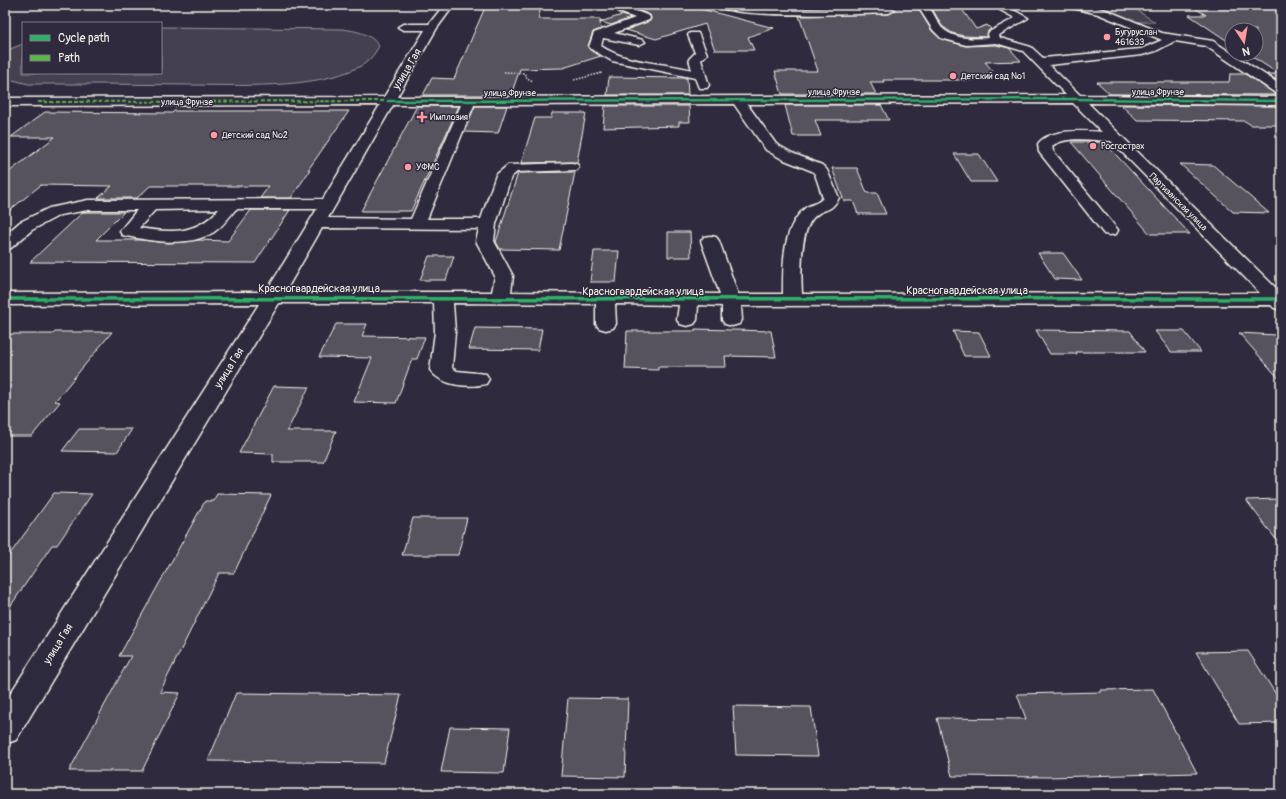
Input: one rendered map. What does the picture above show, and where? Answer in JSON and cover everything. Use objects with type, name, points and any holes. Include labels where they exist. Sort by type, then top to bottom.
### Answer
[{"type":"street","name":"улица Гая","points":[[5,730],[273,297],[326,204],[432,27],[449,5]]},
{"type":"street","points":[[605,35],[606,32],[645,18],[623,10],[622,8],[626,5]]},
{"type":"street","points":[[721,5],[747,9],[825,11],[889,10]]},
{"type":"street","name":"Партизанская улица","points":[[922,5],[928,9],[938,30],[958,40],[996,40],[1027,50],[1279,301]]},
{"type":"street","points":[[996,5],[1023,18],[993,34],[996,40]]},
{"type":"street","points":[[1073,5],[1102,12],[1160,36],[1209,44],[1281,91]]},
{"type":"street","points":[[825,11],[869,20]]},
{"type":"street","points":[[402,27],[432,27]]},
{"type":"street","points":[[639,42],[598,35],[595,47],[599,51],[631,62],[689,72],[701,76]]},
{"type":"street","points":[[694,35],[701,54],[695,59],[703,83],[703,100]]},
{"type":"street","points":[[1040,62],[1142,52],[1152,49],[1173,38]]},
{"type":"street","name":"улица Фрунзе","points":[[5,102],[1076,99],[1281,100]]},
{"type":"street","points":[[738,100],[771,147],[787,156],[818,168],[822,173],[831,198],[826,207],[810,213],[798,229],[792,274],[793,300]]},
{"type":"street","points":[[417,224],[469,101]]},
{"type":"street","points":[[1110,230],[1046,152],[1045,144],[1051,139],[1065,136],[1114,137]]},
{"type":"street","points":[[501,298],[504,276],[485,242],[488,224],[504,175],[513,168],[572,167]]},
{"type":"street","points":[[5,244],[26,226],[55,211],[88,205],[326,204]]},
{"type":"street","points":[[150,205],[128,231],[155,235],[178,235],[203,230],[217,222],[231,205]]},
{"type":"street","points":[[316,223],[488,224]]},
{"type":"street","points":[[710,241],[731,300],[732,320]]},
{"type":"street","points":[[443,297],[445,332],[441,370],[452,377],[478,379]]},
{"type":"street","name":"Красногвардейская улица","points":[[5,299],[443,297],[605,300],[1279,301]]},
{"type":"street","points":[[687,320],[689,299]]},
{"type":"street","points":[[605,300],[606,324]]},
{"type":"path","points":[[504,72],[524,73],[527,78],[536,82]]},
{"type":"shaded area","points":[[1083,5],[1129,5],[1155,22],[1132,22]]},
{"type":"shaded area","points":[[162,27],[342,29],[367,35],[379,46],[371,58],[359,67],[320,80],[274,85],[28,84],[5,78],[5,51],[22,44],[22,74],[162,74]]},
{"type":"building","points":[[486,5],[542,5],[538,19],[600,19],[601,29],[593,32],[588,46],[590,50],[601,56],[563,68],[520,69],[511,95],[423,95],[432,78],[454,79]]},
{"type":"building","points":[[655,5],[686,5],[774,28],[748,37],[754,50],[715,50],[705,24],[656,39],[626,30],[650,21],[650,15],[638,10]]},
{"type":"building","points":[[796,5],[916,5],[932,31],[941,39],[966,46],[996,45],[1009,48],[1021,61],[985,62],[993,71],[972,80],[883,80],[884,82],[870,82],[876,94],[782,94],[775,71],[818,71],[799,16],[889,14],[895,11],[889,6],[803,8],[796,7]]},
{"type":"building","points":[[930,5],[959,5],[976,29],[987,25],[991,29],[988,31],[987,37],[964,36],[952,33],[942,26]]},
{"type":"building","points":[[1190,5],[1270,5],[1281,11],[1281,83],[1267,74],[1279,74],[1260,62],[1264,62],[1264,22],[1224,22],[1224,39],[1189,15],[1206,15]]},
{"type":"building","points":[[622,15],[631,18],[611,25],[600,22]]},
{"type":"building","points":[[1230,74],[1245,74],[1277,95],[1110,94],[1097,82],[1229,82]]},
{"type":"building","points":[[609,77],[687,78],[688,95],[607,95]]},
{"type":"building","points":[[785,105],[881,105],[889,120],[815,120],[821,136],[793,136]]},
{"type":"building","points":[[1121,105],[1281,106],[1281,125],[1251,125],[1245,121],[1137,120]]},
{"type":"building","name":"УФМС","points":[[417,106],[459,106],[411,211],[361,211]]},
{"type":"building","points":[[475,106],[507,106],[498,133],[464,132]]},
{"type":"building","points":[[605,106],[689,106],[690,122],[679,122],[679,126],[603,128]]},
{"type":"building","points":[[174,111],[349,111],[308,170],[310,170],[291,198],[260,198],[269,186],[150,186],[137,198],[98,198],[112,186],[41,185],[5,214],[5,175],[55,137],[11,137],[45,112],[172,113]]},
{"type":"building","points":[[552,113],[586,113],[577,162],[521,163],[535,118],[551,118]]},
{"type":"building","points":[[1071,142],[1104,142],[1190,234],[1150,234]]},
{"type":"building","points":[[954,154],[979,154],[997,182],[971,182]]},
{"type":"building","points":[[1180,164],[1213,165],[1269,213],[1233,212]]},
{"type":"building","points":[[832,168],[857,168],[867,193],[877,193],[886,214],[858,214],[853,201],[844,201]]},
{"type":"building","points":[[575,172],[559,250],[500,249],[496,242],[518,173]]},
{"type":"building","points":[[251,210],[290,210],[255,263],[30,262],[83,212],[124,212],[96,240],[141,240],[169,243],[197,240],[228,241]]},
{"type":"building","points":[[668,232],[690,232],[691,257],[668,257]]},
{"type":"building","points":[[594,251],[619,251],[616,282],[590,282]]},
{"type":"building","points":[[1038,253],[1063,253],[1082,280],[1055,279]]},
{"type":"building","points":[[429,256],[454,256],[446,280],[420,280]]},
{"type":"building","points":[[336,324],[367,324],[362,336],[425,337],[417,359],[412,359],[396,403],[354,402],[372,358],[319,357]]},
{"type":"building","points":[[475,328],[542,329],[538,350],[469,349]]},
{"type":"building","points":[[695,329],[771,331],[776,357],[725,356],[726,367],[658,367],[658,370],[625,369],[627,331],[695,331]]},
{"type":"building","points":[[1036,330],[1130,331],[1145,352],[1076,352],[1077,354],[1050,354]]},
{"type":"building","points":[[953,331],[979,332],[991,356],[964,356]]},
{"type":"building","points":[[1155,331],[1184,331],[1201,352],[1171,352]]},
{"type":"building","points":[[55,332],[112,332],[55,401],[60,402],[32,436],[5,436],[5,340],[11,334],[53,334]]},
{"type":"building","points":[[1239,333],[1276,335],[1281,341],[1281,381]]},
{"type":"building","points":[[274,386],[309,387],[287,431],[336,431],[323,462],[273,462],[273,454],[239,453]]},
{"type":"building","points":[[79,429],[132,429],[117,452],[62,451]]},
{"type":"building","points":[[54,493],[92,494],[57,545],[52,545],[5,614],[5,561]]},
{"type":"building","points":[[217,494],[271,495],[234,573],[219,573],[160,692],[180,693],[142,771],[69,771],[131,656],[119,656],[205,501],[213,501]]},
{"type":"building","points":[[1281,499],[1281,546],[1246,500]]},
{"type":"building","points":[[413,518],[467,518],[458,555],[402,555]]},
{"type":"building","points":[[1248,651],[1281,702],[1281,723],[1239,724],[1196,652]]},
{"type":"building","points":[[1153,689],[1197,773],[1049,777],[952,776],[937,718],[1026,719],[1017,694]]},
{"type":"building","points":[[236,693],[401,695],[384,763],[208,761]]},
{"type":"building","points":[[568,698],[628,699],[625,777],[561,776]]},
{"type":"building","points":[[733,706],[811,707],[818,756],[736,755]]},
{"type":"building","points":[[450,727],[510,728],[504,773],[441,772]]},
{"type":"marked path","points":[[38,102],[388,101]]},
{"type":"cycle path","points":[[388,101],[1075,99],[1281,101]]},
{"type":"cycle path","points":[[5,299],[443,297],[731,300],[1281,299]]},
{"type":"place","name":"Бугуруслан 461633","points":[[1107,37]]},
{"type":"place","name":"Детский сад №1","points":[[953,76]]},
{"type":"place","name":"Имплозия","points":[[422,117]]},
{"type":"place","name":"Детский сад №2","points":[[214,135]]},
{"type":"place","name":"Росгострах","points":[[1093,146]]},
{"type":"place","name":"УФМС","points":[[408,167]]}]
